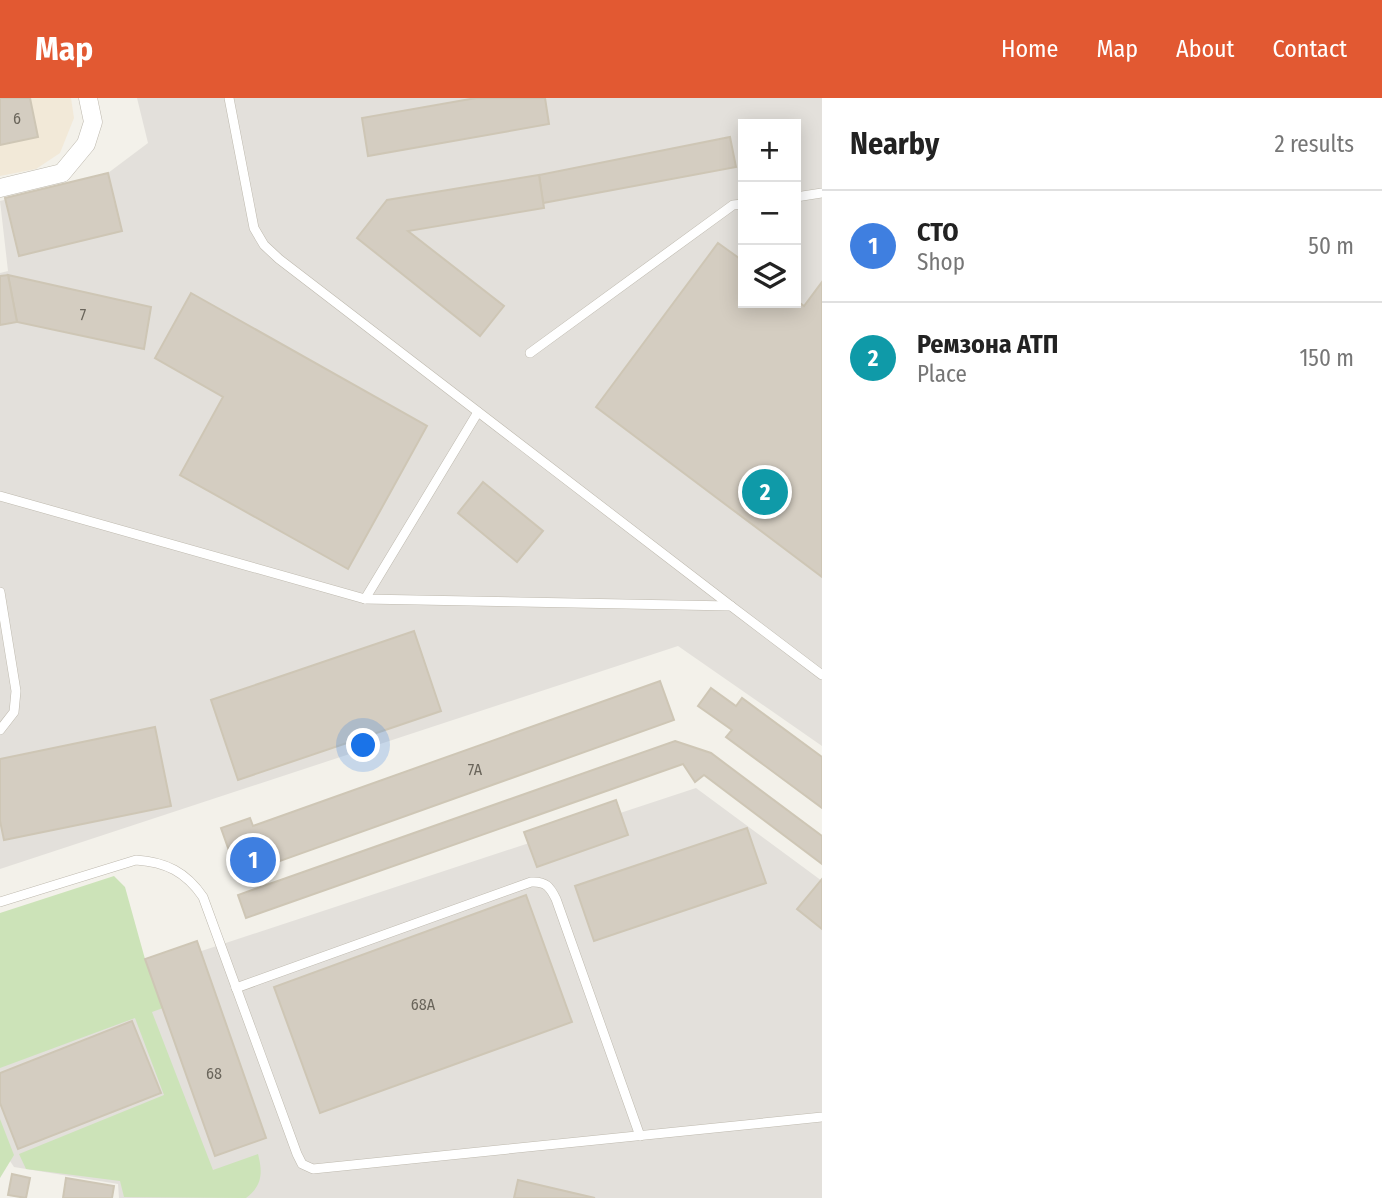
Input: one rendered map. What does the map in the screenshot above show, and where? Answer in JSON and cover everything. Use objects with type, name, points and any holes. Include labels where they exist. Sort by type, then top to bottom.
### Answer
[{"type":"street","points":[[0,188],[62,173],[86,144],[93,122],[88,98]]},
{"type":"lane","points":[[229,98],[249,209],[254,228],[264,245],[822,675]]},
{"type":"lane","points":[[801,196],[822,193]]},
{"type":"lane","points":[[530,353],[733,205],[738,204]]},
{"type":"lane","points":[[365,599],[478,412]]},
{"type":"lane","points":[[0,496],[365,599],[731,606]]},
{"type":"lane","points":[[0,592],[16,691],[14,712],[0,730]]},
{"type":"lane","points":[[0,902],[136,860],[158,861],[179,872],[195,885],[203,897],[297,1154],[302,1164],[313,1169],[822,1117]]},
{"type":"lane","points":[[236,988],[540,881],[550,886],[556,899],[640,1136]]},
{"type":"shaded area","points":[[0,98],[71,98],[74,118],[60,153],[36,169],[0,176]]},
{"type":"shaded area","points":[[137,98],[822,98],[822,746],[678,646],[0,869],[0,273],[8,271],[0,201],[108,173],[148,143]]},
{"type":"shaded area","points":[[696,788],[822,881],[822,1198],[119,1198],[118,1184],[14,1167],[0,1146],[0,1028],[150,968]]},
{"type":"green space","points":[[114,876],[125,887],[145,959],[163,1008],[152,1012],[213,1170],[258,1154],[260,1179],[246,1198],[124,1197],[120,1181],[26,1169],[19,1154],[164,1095],[135,1018],[0,1068],[0,913]]},
{"type":"green space","points":[[0,1119],[14,1155],[0,1178]]},
{"type":"building","points":[[0,98],[30,98],[38,137],[0,145]]},
{"type":"building","points":[[476,98],[545,98],[549,124],[368,156],[362,118]]},
{"type":"building","points":[[730,137],[736,167],[543,203],[539,175]]},
{"type":"building","points":[[108,173],[122,231],[19,256],[5,198]]},
{"type":"building","points":[[539,175],[544,208],[408,231],[504,306],[480,336],[357,238],[387,200]]},
{"type":"building","points":[[718,243],[738,257],[738,308],[801,308],[801,304],[804,306],[822,282],[822,577],[596,407]]},
{"type":"building","points":[[8,275],[151,307],[144,349],[17,322]]},
{"type":"building","points":[[8,275],[17,322],[0,325],[0,276]]},
{"type":"building","points":[[191,293],[427,426],[348,569],[180,475],[223,397],[155,358]]},
{"type":"building","points":[[483,482],[543,531],[517,562],[458,513]]},
{"type":"building","points":[[414,631],[441,711],[238,780],[211,700]]},
{"type":"building","points":[[660,681],[674,720],[238,876],[221,828],[250,818],[253,826]]},
{"type":"building","points":[[711,688],[736,706],[742,698],[822,757],[822,808],[726,737],[732,730],[698,706]]},
{"type":"building","points":[[155,727],[171,806],[4,840],[0,821],[0,759]]},
{"type":"building","points":[[675,741],[711,753],[822,836],[822,864],[704,775],[695,782],[683,764],[246,918],[238,895]]},
{"type":"building","points":[[616,800],[628,835],[537,867],[524,832]]},
{"type":"building","points":[[747,828],[766,883],[594,941],[575,886]]},
{"type":"building","points":[[822,879],[822,929],[797,909]]},
{"type":"building","points":[[526,895],[572,1022],[320,1113],[274,987]]},
{"type":"building","points":[[197,941],[266,1138],[215,1156],[145,959]]},
{"type":"building","points":[[132,1021],[161,1093],[18,1149],[0,1103],[0,1073]]},
{"type":"building","points":[[12,1174],[30,1178],[26,1198],[8,1195]]},
{"type":"building","points":[[66,1178],[114,1186],[112,1198],[63,1198]]},
{"type":"building","points":[[518,1180],[595,1198],[514,1198]]},
{"type":"place","name":"Ремзона АТП","points":[[765,492]]},
{"type":"place","name":"СТО","points":[[253,860]]}]
